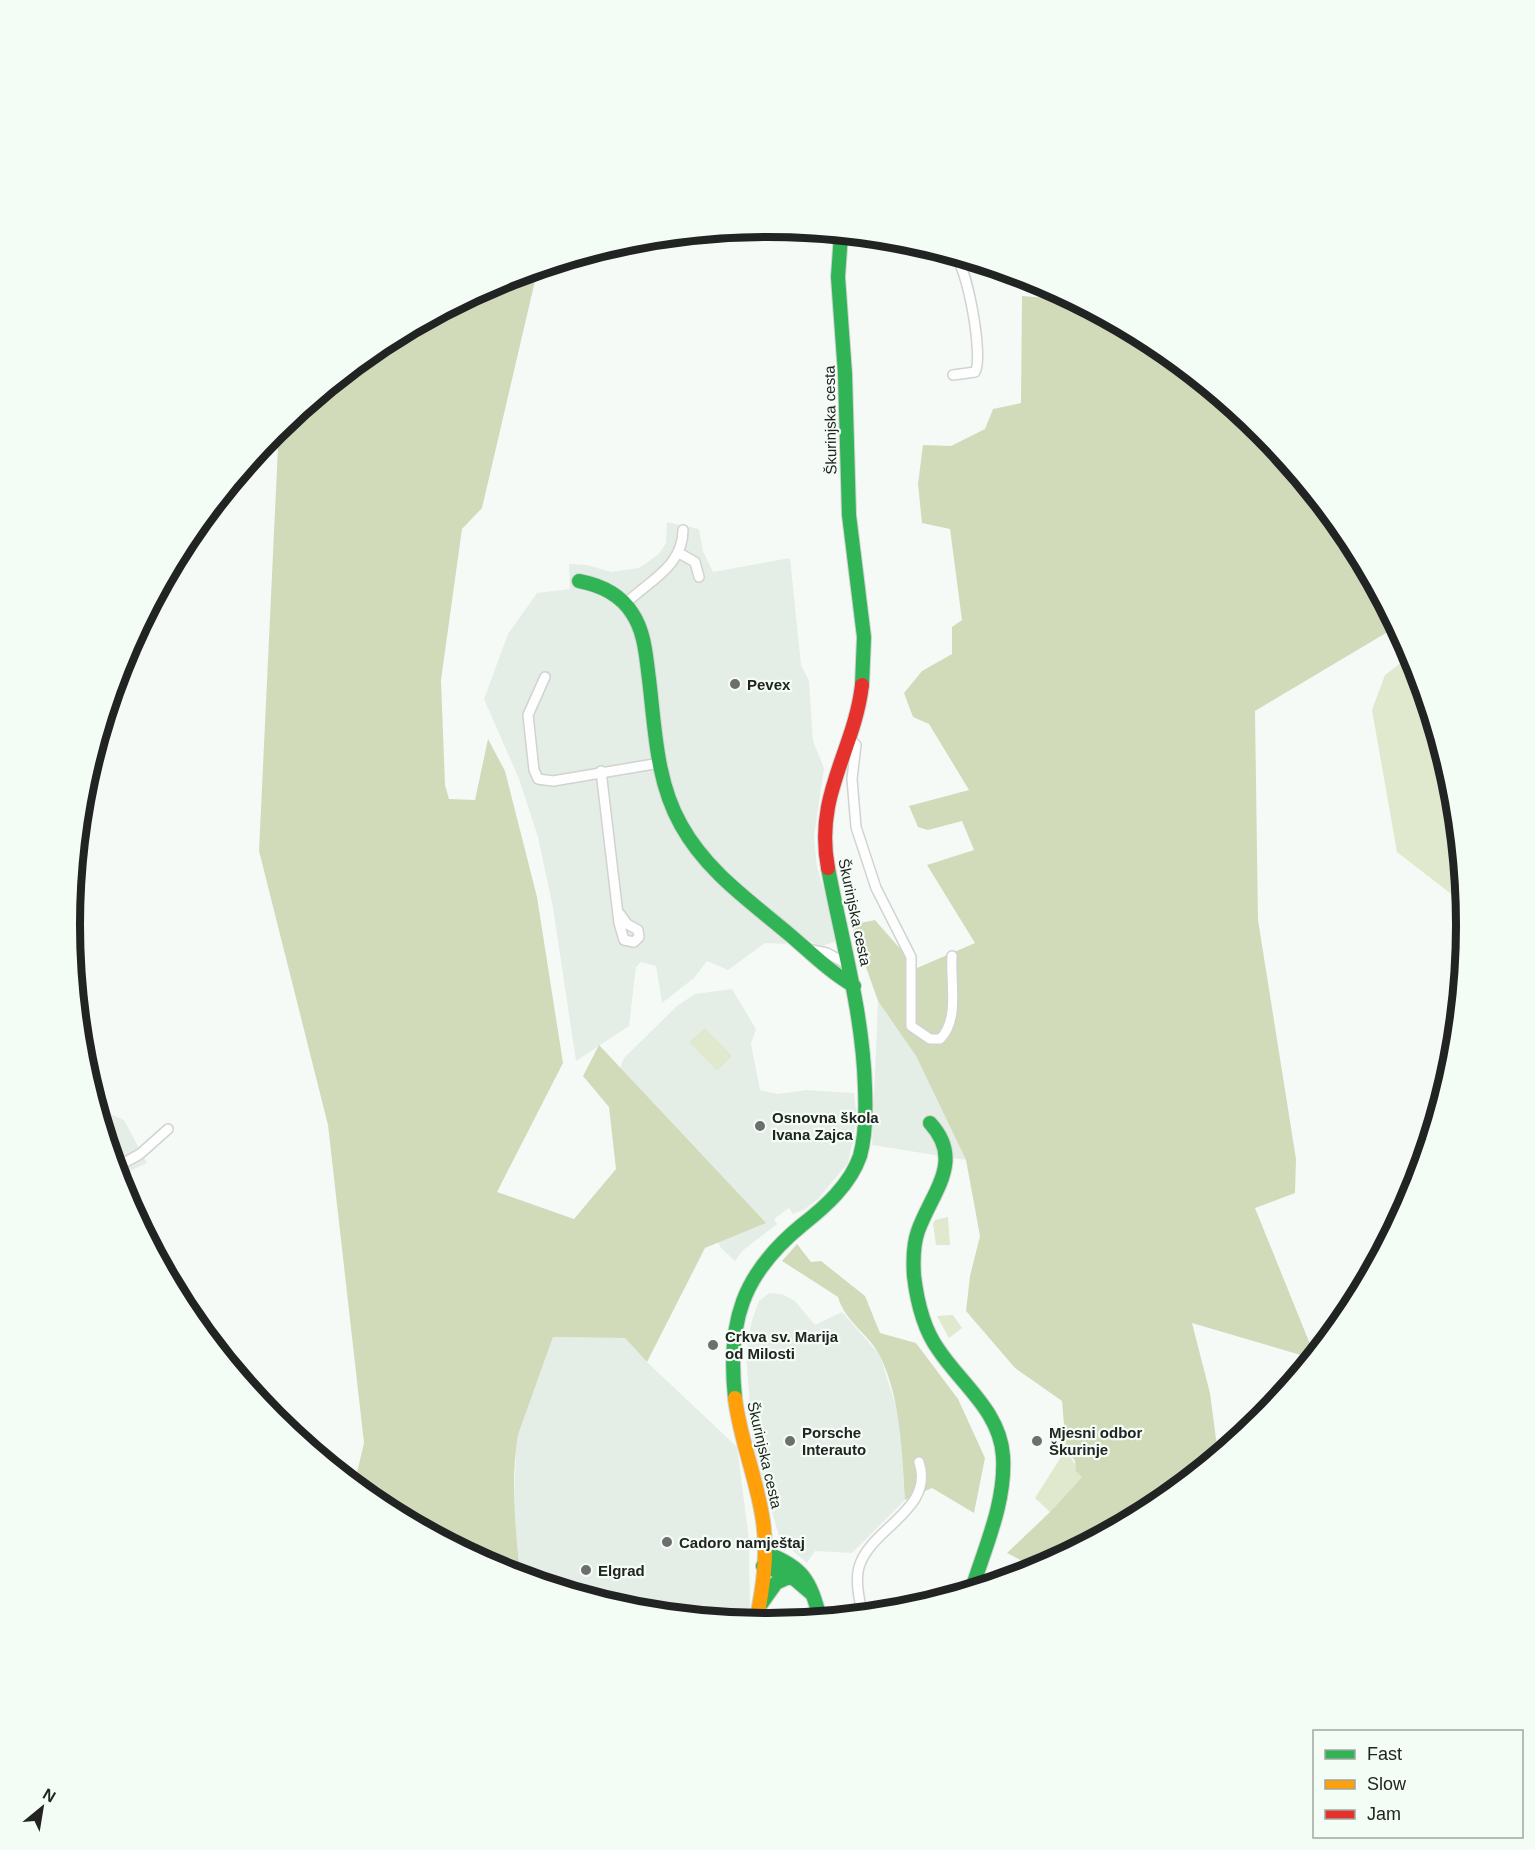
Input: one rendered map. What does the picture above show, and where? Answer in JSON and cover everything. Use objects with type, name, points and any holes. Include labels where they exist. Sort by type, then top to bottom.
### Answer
[{"type":"street","name":"Škurinjska cesta","points":[[758,1613],[764,1559],[762,1512],[736,1406],[734,1367],[741,1302],[751,1277],[775,1246],[829,1204],[846,1184],[859,1158],[865,1131],[865,1102],[854,986],[827,864],[824,836],[828,805],[862,685],[864,637],[848,497],[844,348],[838,250],[840,241]]},
{"type":"street","points":[[953,375],[975,372],[978,358],[972,307],[961,265]]},
{"type":"street","points":[[625,604],[649,581],[666,570],[679,553],[683,530]]},
{"type":"street","points":[[679,553],[694,562],[699,577]]},
{"type":"street","points":[[579,581],[603,587],[625,604],[633,615],[644,643],[660,763],[671,806],[695,848],[726,882],[807,949],[831,974],[854,986]]},
{"type":"street","points":[[545,678],[528,715],[534,770],[538,779],[553,781],[660,763]]},
{"type":"street","points":[[848,738],[856,745],[852,779],[856,827],[885,909],[911,957],[911,1026],[930,1039],[936,1040],[944,1035],[951,1014],[952,957]]},
{"type":"street","points":[[602,771],[620,914]]},
{"type":"street","points":[[826,954],[844,937]]},
{"type":"street","points":[[807,949],[826,954],[849,965]]},
{"type":"street","points":[[930,1123],[945,1140],[947,1155],[945,1174],[927,1206],[916,1235],[913,1272],[919,1308],[938,1349],[983,1404],[998,1430],[1004,1456],[1000,1498],[975,1581]]},
{"type":"street","points":[[123,1164],[140,1154],[168,1130]]},
{"type":"street","points":[[862,1606],[858,1588],[860,1565],[875,1542],[912,1505],[923,1479],[919,1462]]},
{"type":"street","points":[[764,1559],[800,1582],[815,1598]]},
{"type":"street","points":[[764,1559],[787,1561],[806,1574],[818,1611]]},
{"type":"street","points":[[759,1606],[776,1583],[791,1576]]},
{"type":"shaded area","points":[[667,522],[699,529],[703,551],[713,572],[790,558],[801,665],[809,681],[813,741],[824,768],[814,837],[817,867],[838,937],[836,941],[820,947],[797,933],[785,944],[765,943],[728,970],[707,961],[694,978],[662,1003],[656,966],[641,962],[636,967],[629,1026],[576,1061],[553,908],[538,837],[519,779],[484,699],[508,634],[537,593],[570,589],[569,564],[587,565],[611,572],[639,568],[659,554],[666,543]]},
{"type":"shaded area","name":"Osnovna škola Ivana Zajca","points":[[732,989],[756,1029],[751,1044],[760,1090],[778,1094],[807,1090],[854,1093],[857,1119],[848,1163],[818,1199],[805,1209],[793,1214],[789,1208],[774,1219],[777,1224],[742,1251],[735,1261],[720,1247],[716,1234],[618,1073],[624,1058],[677,1006],[695,994]]},
{"type":"shaded area","points":[[878,1001],[916,1056],[966,1160],[872,1145]]},
{"type":"shaded area","points":[[106,1112],[124,1120],[147,1163],[126,1173]]},
{"type":"shaded area","points":[[769,1293],[782,1294],[795,1301],[815,1325],[842,1312],[880,1355],[900,1420],[905,1500],[852,1553],[815,1551],[807,1563],[780,1540],[753,1445],[746,1354],[752,1320],[759,1301]]},
{"type":"shaded area","points":[[553,1337],[625,1338],[647,1362],[737,1447],[749,1539],[750,1613],[723,1612],[633,1600],[589,1590],[519,1566],[514,1506],[518,1435]]},
{"type":"green space","points":[[536,278],[482,508],[462,529],[441,680],[445,785],[449,799],[475,800],[488,739],[505,771],[537,897],[563,1063],[497,1192],[574,1219],[616,1169],[609,1107],[583,1076],[599,1045],[766,1223],[705,1248],[647,1362],[625,1338],[553,1337],[518,1435],[514,1488],[519,1566],[463,1542],[423,1521],[356,1476],[364,1443],[328,1125],[259,851],[278,442],[314,408],[385,353],[463,308]]},
{"type":"green space","points":[[1022,296],[1047,298],[1112,329],[1150,353],[1186,379],[1254,439],[1285,471],[1340,543],[1389,631],[1255,711],[1258,920],[1296,1159],[1295,1193],[1255,1208],[1311,1347],[1304,1356],[1192,1323],[1210,1393],[1217,1445],[1150,1497],[1112,1521],[1026,1563],[1007,1553],[1050,1512],[1082,1477],[1076,1471],[1075,1461],[1066,1449],[1062,1401],[1015,1368],[966,1311],[970,1276],[980,1236],[966,1160],[916,1056],[878,1001],[851,925],[875,920],[917,968],[975,943],[927,865],[974,850],[962,821],[928,830],[918,827],[909,806],[969,790],[929,724],[913,717],[904,693],[922,671],[952,654],[952,627],[962,620],[950,529],[922,523],[918,484],[923,445],[951,446],[985,429],[993,409],[1021,403]]},
{"type":"green space","points":[[1403,661],[1419,704],[1442,791],[1450,835],[1455,897],[1397,852],[1372,710],[1385,675]]},
{"type":"green space","points":[[705,1028],[732,1056],[717,1071],[689,1042]]},
{"type":"green space","points":[[948,1217],[950,1245],[936,1245],[933,1224],[935,1220]]},
{"type":"green space","points":[[797,1244],[811,1262],[821,1261],[865,1296],[880,1333],[916,1343],[958,1399],[985,1458],[974,1513],[932,1488],[905,1500],[896,1408],[880,1356],[846,1314],[838,1297],[782,1261]]},
{"type":"green space","points":[[953,1315],[962,1328],[949,1338],[937,1316]]},
{"type":"green space","points":[[1066,1449],[1082,1477],[1050,1512],[1035,1498]]},
{"type":"traffic: fast","points":[[840,241],[838,277],[845,374],[849,515],[864,637],[862,685]]},
{"type":"traffic: fast","points":[[579,581],[602,588],[615,596],[627,606],[636,620],[646,653],[661,772],[673,808],[692,842],[730,885],[829,968],[854,986]]},
{"type":"traffic: fast","points":[[735,1398],[733,1371],[737,1323],[752,1281],[782,1243],[828,1203],[843,1186],[856,1167],[863,1140],[865,1097],[860,1032],[828,868]]},
{"type":"traffic: fast","points":[[930,1123],[940,1137],[945,1150],[945,1164],[942,1177],[915,1242],[914,1276],[919,1305],[933,1341],[995,1425],[1003,1456],[998,1507],[975,1581]]},
{"type":"traffic: fast","points":[[766,1553],[789,1564],[803,1576],[813,1594],[818,1611]]},
{"type":"traffic: fast","points":[[763,1566],[791,1576],[812,1594]]},
{"type":"traffic: fast","points":[[761,1604],[776,1583],[791,1576]]},
{"type":"traffic: slow","points":[[735,1398],[757,1490],[764,1534],[764,1572],[758,1613]]},
{"type":"traffic: jam","points":[[828,868],[825,842],[830,796],[858,709],[862,685]]},
{"type":"place","name":"Pevex","points":[[735,684]]},
{"type":"place","name":"Osnovna škola Ivana Zajca","points":[[760,1126]]},
{"type":"place","name":"Crkva sv. Marija od Milosti","points":[[713,1345]]},
{"type":"place","name":"Porsche Interauto","points":[[790,1441]]},
{"type":"place","name":"Mjesni odbor Škurinje","points":[[1037,1441]]},
{"type":"place","name":"Cadoro namještaj","points":[[667,1542]]},
{"type":"place","name":"Elgrad","points":[[586,1570]]}]
